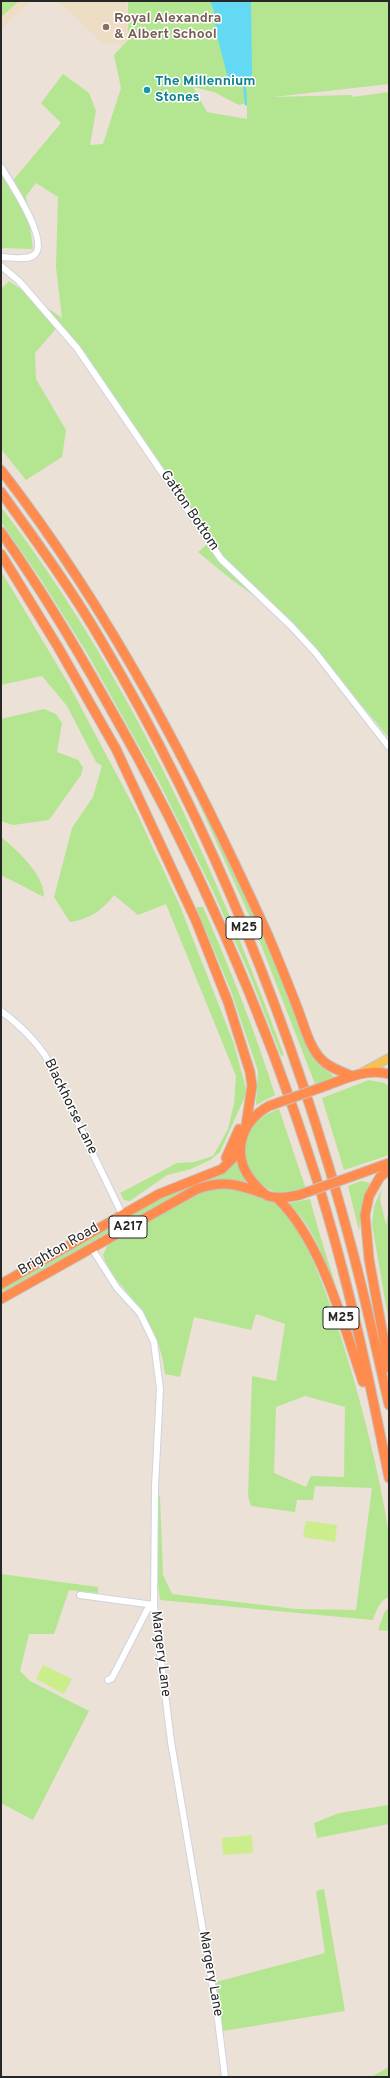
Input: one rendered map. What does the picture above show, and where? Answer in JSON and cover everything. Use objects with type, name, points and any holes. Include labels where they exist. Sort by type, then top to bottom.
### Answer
[{"type":"highway","name":"M25","points":[[1,470],[52,539],[108,624],[172,737],[243,880],[272,944],[315,1050],[330,1066],[356,1075]]},
{"type":"highway","name":"M25","points":[[1,492],[32,535],[102,640],[156,737],[228,890],[293,1059],[331,1175],[364,1297],[389,1405]]},
{"type":"highway","name":"M25","points":[[1,532],[28,571],[76,649],[138,755],[180,835],[231,946],[277,1064],[316,1179],[353,1315],[389,1478]]},
{"type":"highway","name":"M25","points":[[1,554],[96,711],[170,862],[214,963],[250,1072],[252,1086],[251,1100],[246,1125]]},
{"type":"highway","points":[[262,1192],[246,1173],[239,1146],[246,1125],[260,1111],[268,1106],[356,1075],[378,1072],[389,1074]]},
{"type":"highway","name":"M25","points":[[189,1181],[218,1164],[228,1155],[251,1100]]},
{"type":"highway","name":"Brighton Road","points":[[1,1284],[123,1216],[159,1194],[222,1169],[232,1158],[239,1146]]},
{"type":"highway","points":[[277,1198],[299,1195],[389,1163]]},
{"type":"highway","name":"M25","points":[[389,1170],[380,1177],[369,1196],[365,1215],[369,1259],[389,1368]]},
{"type":"highway","name":"Brighton Road","points":[[1,1299],[185,1195],[208,1185],[220,1183],[238,1185],[277,1198]]},
{"type":"highway","name":"M25","points":[[277,1198],[299,1222],[318,1259],[378,1423]]},
{"type":"main road","points":[[356,1075],[389,1058]]},
{"type":"street","points":[[1,167],[23,203],[39,240],[38,250],[34,255],[22,258],[1,257]]},
{"type":"street","name":"Gatton Bottom","points":[[1,266],[19,281],[77,348],[221,559],[291,626],[314,652],[389,747]]},
{"type":"street","name":"Blackhorse Lane","points":[[1,1011],[28,1033],[45,1055],[123,1216]]},
{"type":"street","name":"Margery Lane","points":[[91,1248],[117,1288],[140,1313],[154,1342],[160,1389],[155,1479],[154,1606],[172,1742],[191,1866],[218,2020],[225,2077]]},
{"type":"street","points":[[80,1595],[154,1606]]},
{"type":"street","points":[[108,1680],[112,1678],[147,1610],[154,1606]]},
{"type":"shaded area","points":[[1,1],[31,1],[1,29]]},
{"type":"shaded area","name":"Royal Alexandra & Albert School","points":[[55,1],[127,1],[128,40],[122,46],[111,43],[104,45],[72,14]]},
{"type":"green space","points":[[1,1],[19,1],[1,17]]},
{"type":"green space","points":[[128,1],[389,1],[389,84],[273,97],[352,95],[353,97],[389,92],[389,738],[295,625],[232,580],[198,552],[212,540],[95,368],[60,324],[35,353],[36,379],[66,430],[62,457],[26,480],[1,449],[1,289],[9,281],[62,318],[56,267],[58,197],[36,183],[26,196],[33,249],[1,248],[1,172],[10,184],[61,123],[41,103],[63,74],[89,93],[96,111],[90,145],[103,144],[121,88],[114,55],[128,40]],"holes":[[[193,87],[214,92],[239,105],[247,103],[247,119],[207,112]]]},
{"type":"green space","points":[[1,507],[46,570],[88,635],[127,702],[163,770],[228,911],[284,1055],[281,1056],[249,973],[213,891],[159,782],[87,653],[40,578],[1,522]]},
{"type":"green space","points":[[1,571],[68,683],[135,809],[180,906],[234,1044],[247,1092],[220,1152],[210,1160],[191,1169],[167,1175],[130,1201],[124,1200],[120,1193],[177,1163],[194,1162],[213,1156],[228,1129],[234,1104],[236,1076],[166,904],[138,915],[114,895],[100,910],[83,919],[70,922],[54,897],[72,828],[93,797],[102,766],[96,762],[67,706],[42,676],[1,685]]},
{"type":"green space","points":[[44,709],[56,714],[62,723],[57,752],[78,760],[83,767],[81,775],[49,820],[13,825],[1,821],[1,719]]},
{"type":"green space","points":[[180,761],[257,922],[314,1057],[320,1065],[336,1078],[315,1084],[253,924]]},
{"type":"green space","points":[[1,837],[22,856],[35,872],[40,880],[44,897],[1,875]]},
{"type":"green space","points":[[196,907],[203,907],[223,953],[251,1023],[275,1095],[256,1105],[258,1071],[231,991]]},
{"type":"green space","points":[[369,1080],[384,1083],[389,1086],[389,1155],[344,1170],[322,1098]]},
{"type":"green space","points":[[279,1109],[306,1189],[287,1194],[274,1191],[264,1186],[249,1170],[245,1159],[244,1148],[246,1138],[251,1127],[264,1116]]},
{"type":"green space","points":[[237,1157],[249,1183],[222,1179],[194,1186],[1,1293],[1,1287],[159,1198],[188,1185],[216,1176],[229,1169]]},
{"type":"green space","points":[[361,1181],[370,1183],[362,1204],[359,1231],[348,1186]]},
{"type":"green space","points":[[225,1186],[258,1195],[276,1203],[294,1224],[313,1260],[331,1307],[348,1359],[363,1413],[384,1506],[389,1537],[389,1597],[381,1603],[373,1620],[160,1600],[158,1585],[158,1496],[160,1496],[163,1575],[172,1594],[295,1609],[356,1610],[372,1488],[315,1486],[313,1500],[297,1500],[295,1512],[251,1506],[248,1496],[252,1376],[276,1381],[285,1324],[256,1314],[251,1330],[194,1317],[180,1377],[165,1374],[157,1340],[147,1320],[110,1270],[103,1255],[109,1242],[198,1192]],"holes":[[[305,1396],[345,1407],[344,1477],[311,1476],[306,1487],[274,1473],[276,1407]]]},
{"type":"green space","points":[[382,1189],[380,1199],[386,1225],[389,1207],[389,1323],[372,1224],[374,1206]]},
{"type":"green space","points":[[310,1199],[342,1307],[321,1251],[307,1225],[288,1203]]},
{"type":"green space","points":[[306,1521],[337,1525],[335,1542],[303,1537]]},
{"type":"green space","points":[[1,1574],[98,1587],[98,1593],[69,1590],[54,1634],[29,1634],[20,1671],[30,1681],[89,1711],[33,1820],[1,1803]]},
{"type":"green space","points":[[389,1608],[389,1631],[378,1630],[385,1611]]},
{"type":"green space","points":[[43,1665],[72,1679],[64,1694],[36,1679]]},
{"type":"green space","points":[[389,1805],[389,1824],[317,1838],[314,1823],[339,1813]]},
{"type":"green space","points":[[252,1835],[253,1853],[223,1855],[222,1838]]},
{"type":"green space","points":[[324,1889],[345,2011],[223,2031],[216,1982],[325,1953],[316,1891]]},
{"type":"green space","points":[[389,2067],[389,2077],[371,2077]]},
{"type":"water","points":[[210,1],[251,1],[252,74],[246,87],[247,105],[245,106],[243,86],[228,78],[215,28],[214,11]]},
{"type":"place","name":"Royal Alexandra & Albert School","points":[[106,27]]},
{"type":"place","name":"The Millennium Stones","points":[[147,90]]}]
